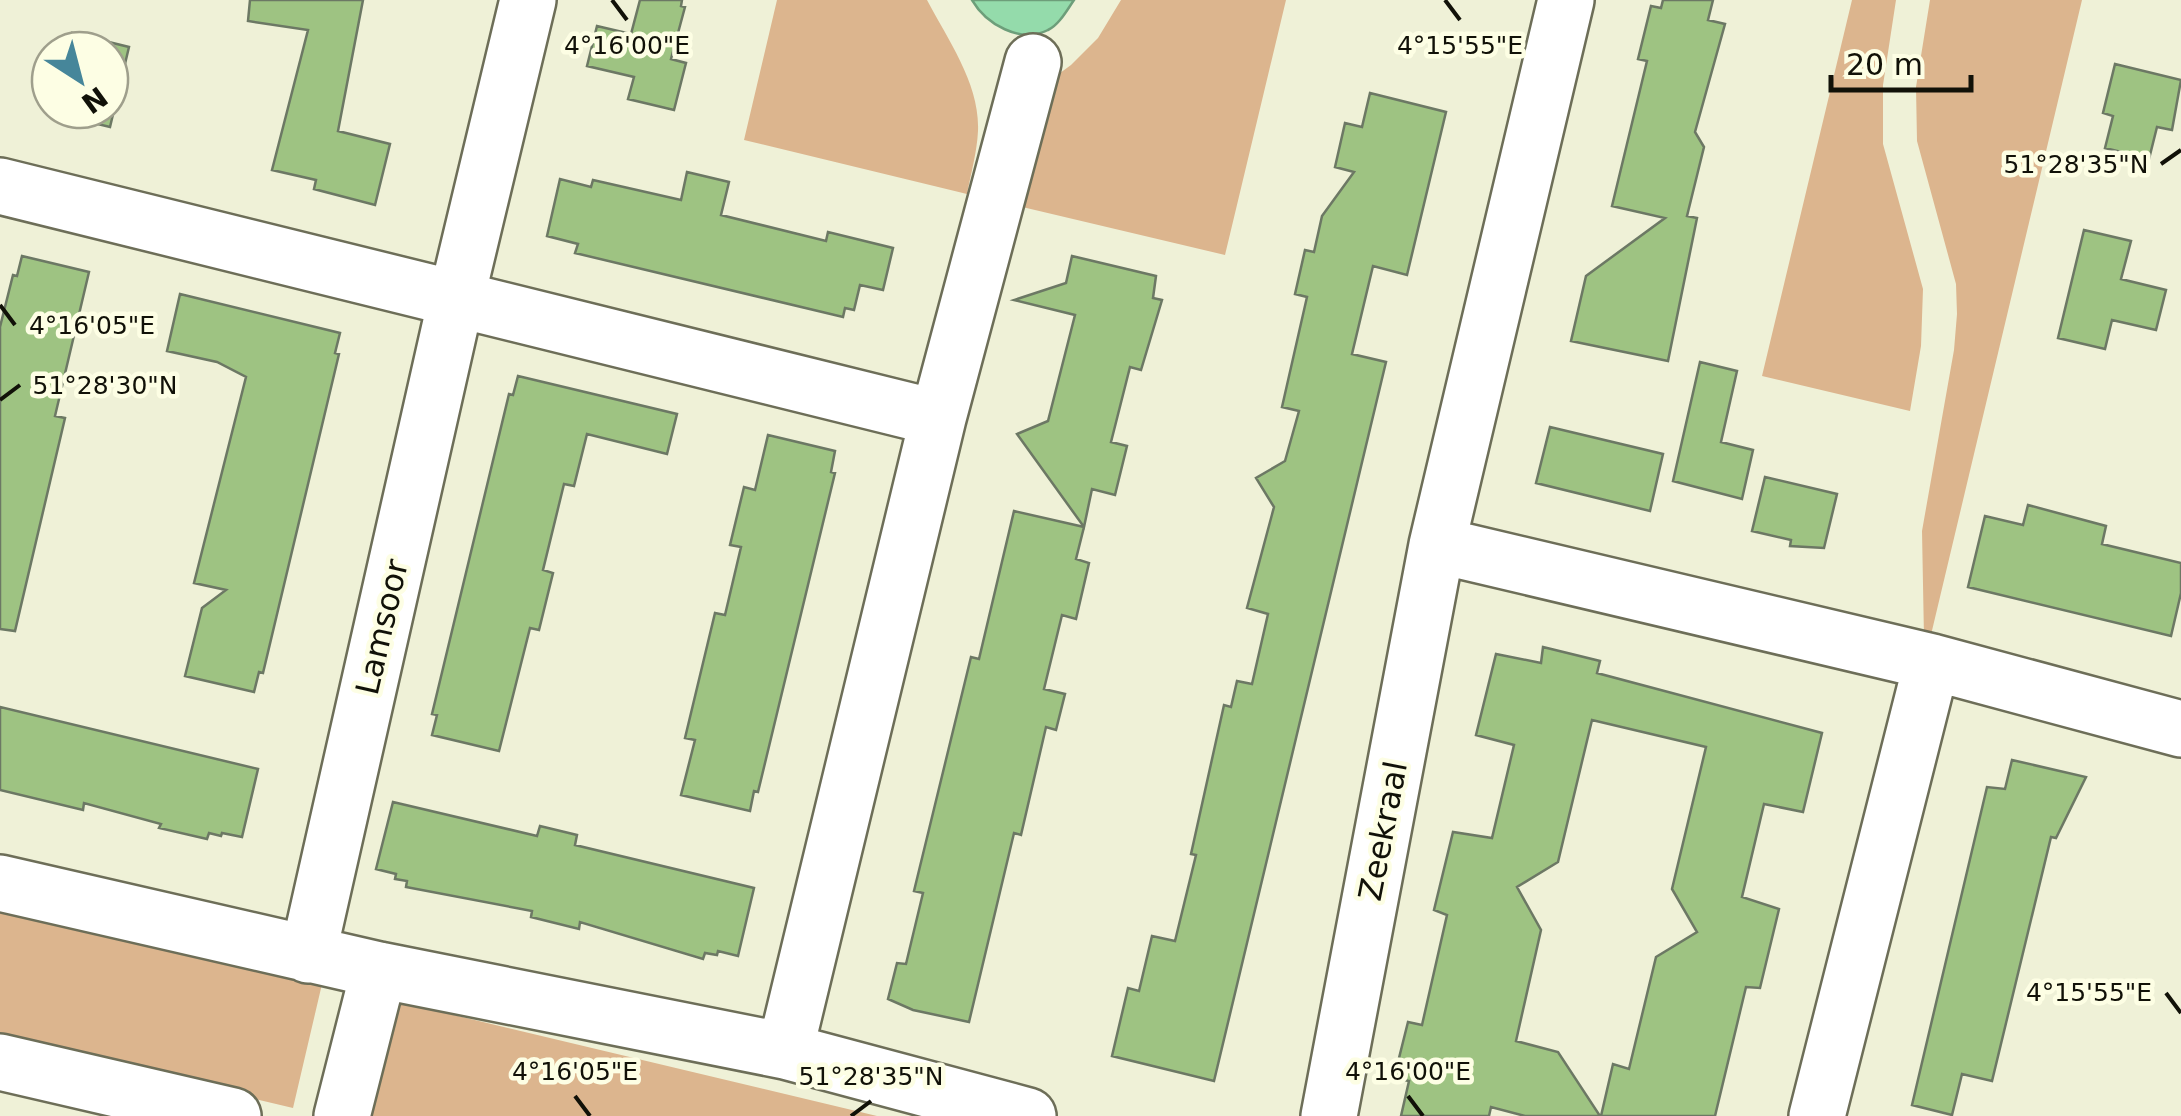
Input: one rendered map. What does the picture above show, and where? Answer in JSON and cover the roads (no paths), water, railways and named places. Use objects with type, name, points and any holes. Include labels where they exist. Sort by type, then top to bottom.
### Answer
[{"type":"street","name":"Lamsoor","points":[[308,955],[528,0]]},
{"type":"street","name":"Zeekraal","points":[[1330,1116],[1437,546],[1566,0]]},
{"type":"street","points":[[785,1050],[938,418],[1033,62]]},
{"type":"street","points":[[0,186],[938,418]]},
{"type":"street","points":[[1437,546],[1932,662],[2181,729]]},
{"type":"street","points":[[1817,1116],[1932,662]]},
{"type":"street","points":[[0,882],[308,955],[785,1050],[1028,1116]]},
{"type":"street","points":[[342,1116],[379,970]]},
{"type":"street","points":[[0,1062],[233,1116]]}]
